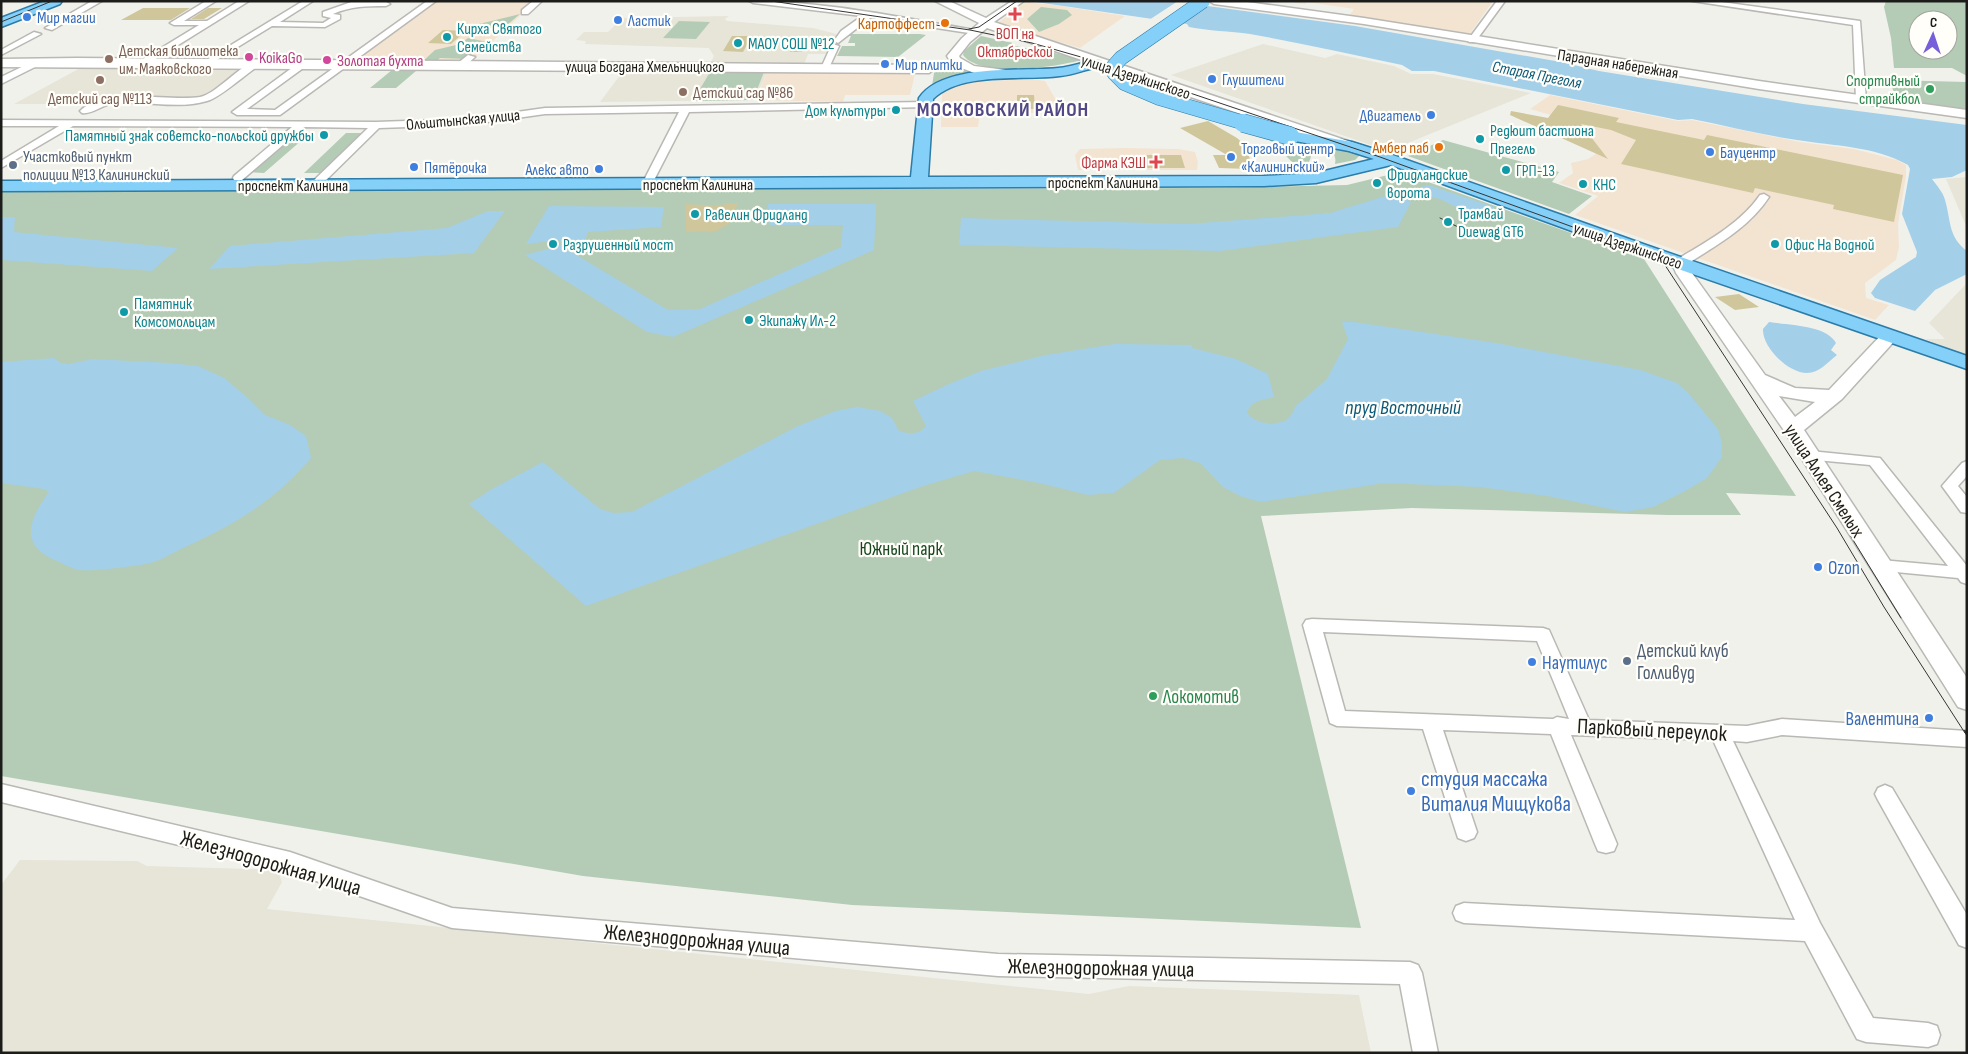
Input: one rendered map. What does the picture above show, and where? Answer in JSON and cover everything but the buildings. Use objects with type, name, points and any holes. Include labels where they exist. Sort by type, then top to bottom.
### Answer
[{"type":"main road","points":[[4,10],[32,1]]},
{"type":"main road","points":[[4,10],[28,7],[40,1]]},
{"type":"main road","points":[[1,23],[56,1]]},
{"type":"main road","points":[[929,1],[979,26]]},
{"type":"main road","points":[[940,1],[979,26]]},
{"type":"main road","points":[[919,179],[928,69],[1012,1]]},
{"type":"main road","points":[[1006,74],[971,69],[954,60],[952,56],[979,26],[1019,1]]},
{"type":"main road","points":[[926,102],[936,88],[952,81],[1006,74],[1046,74],[1074,70],[1096,63],[1187,1]]},
{"type":"main road","points":[[1204,1],[1121,58],[1113,67],[1114,73],[1124,83],[1159,98],[1290,130],[1321,151],[1325,158],[1324,164],[1311,176],[1297,180]]},
{"type":"main road","points":[[1217,2],[1232,1]]},
{"type":"main road","points":[[1244,1],[1270,9]]},
{"type":"main road","points":[[1217,2],[1270,9]]},
{"type":"main road","name":"Парадная набережная","points":[[1270,9],[1364,21],[1472,40],[1861,100],[1967,114]]},
{"type":"main road","name":"улица Дзержинского","points":[[979,26],[1002,36],[1087,59],[1282,125],[1290,130],[1387,158],[1967,363]]},
{"type":"main road","name":"улица Богдана Хмельницкого","points":[[1,63],[928,69]]},
{"type":"main road","name":"проспект Калинина","points":[[919,179],[1277,175],[1316,172],[1387,158]]},
{"type":"main road","name":"проспект Калинина","points":[[1,186],[319,181],[1297,180],[1387,158]]},
{"type":"main road","name":"проспект Калинина","points":[[1,178],[238,178],[319,181]]},
{"type":"main road","name":"улица Аллея Смелых","points":[[1680,263],[1684,273],[1793,429],[1967,700]]},
{"type":"main road","points":[[1793,429],[1835,395],[1890,336]]},
{"type":"main road","points":[[1758,378],[1772,386],[1792,393],[1814,396],[1835,395]]},
{"type":"street","points":[[49,28],[98,1]]},
{"type":"street","points":[[210,23],[174,23],[212,1]]},
{"type":"street","points":[[143,63],[245,1]]},
{"type":"street","points":[[204,64],[309,1]]},
{"type":"street","points":[[303,64],[237,112],[277,113],[342,64],[432,1]]},
{"type":"street","points":[[525,12],[538,1]]},
{"type":"street","points":[[753,1],[979,26]]},
{"type":"street","points":[[1472,40],[1501,1]]},
{"type":"street","points":[[1696,1],[1857,23],[1861,100]]},
{"type":"street","points":[[271,24],[325,25],[337,17],[326,14],[337,8],[350,7],[357,2],[386,4]]},
{"type":"street","points":[[826,68],[844,33],[869,15]]},
{"type":"street","points":[[1,53],[37,34]]},
{"type":"street","points":[[461,65],[471,57]]},
{"type":"street","points":[[1,81],[38,62]]},
{"type":"street","points":[[85,111],[95,105],[113,100],[188,101],[206,99],[255,64]]},
{"type":"street","name":"Ольштынская улица","points":[[1,123],[376,125],[466,122],[545,111],[926,102]]},
{"type":"street","points":[[649,180],[686,108]]},
{"type":"street","points":[[1,165],[70,124]]},
{"type":"street","points":[[238,178],[301,125]]},
{"type":"street","points":[[319,181],[376,125]]},
{"type":"street","points":[[1680,263],[1741,221],[1760,206],[1764,198]]},
{"type":"street","points":[[1810,456],[1875,461],[1965,575]]},
{"type":"street","points":[[1967,466],[1950,486],[1967,508]]},
{"type":"street","points":[[1881,566],[1965,575]]},
{"type":"street","name":"Парковый переулок","points":[[1582,726],[1543,635],[1312,625],[1337,718],[1582,726],[1747,734],[1782,727],[1967,738]]},
{"type":"street","points":[[1430,721],[1466,832]]},
{"type":"street","points":[[1556,725],[1606,844]]},
{"type":"street","points":[[1719,732],[1812,931],[1866,1030],[1928,1035]]},
{"type":"street","name":"Железнодорожная улица","points":[[1,793],[290,862],[452,918],[998,965],[1410,973],[1426,1053]]},
{"type":"street","points":[[1885,794],[1967,937]]},
{"type":"street","points":[[1464,913],[1812,931]]},
{"type":"shaded area","points":[[438,1],[536,1],[468,64],[349,62]]},
{"type":"shaded area","points":[[1295,1],[1493,1],[1469,35],[1350,15],[1354,9],[1307,2],[1305,4],[1295,3]]},
{"type":"shaded area","points":[[1026,2],[1125,16],[1080,48],[1020,31],[999,22]]},
{"type":"shaded area","points":[[729,16],[725,19],[727,21],[813,28],[837,34],[827,54],[808,54],[804,65],[710,64],[714,56],[709,48],[585,44],[586,41],[576,40],[584,32],[608,32],[616,24],[614,23],[622,18]]},
{"type":"shaded area","points":[[1263,44],[1325,58],[1337,54],[1394,66],[1411,74],[1433,74],[1531,93],[1388,151],[1171,75]]},
{"type":"shaded area","points":[[82,67],[244,68],[200,98],[142,98],[147,94],[119,94],[95,104],[14,104]]},
{"type":"shaded area","name":"Детский сад №86","points":[[624,70],[767,72],[755,100],[600,102]]},
{"type":"shaded area","points":[[767,72],[915,74],[910,95],[845,95],[843,102],[756,100]]},
{"type":"shaded area","points":[[1033,79],[1045,81],[1056,100],[1068,106],[1069,113],[980,113],[978,127],[941,127],[942,92],[951,86],[969,82]]},
{"type":"shaded area","points":[[1550,95],[1678,121],[1692,120],[1800,142],[1854,149],[1897,160],[1906,165],[1898,224],[1899,247],[1896,260],[1865,283],[1866,298],[1889,305],[1875,320],[1575,215],[1598,196],[1559,183],[1573,173],[1571,163],[1588,159],[1597,153],[1561,118],[1530,109]]},
{"type":"shaded area","points":[[1080,149],[1179,149],[1195,152],[1198,162],[1197,170],[1078,170],[1075,155]]},
{"type":"shaded area","points":[[1967,177],[1967,228],[1946,179]]},
{"type":"shaded area","points":[[1967,283],[1967,356],[1925,339],[1945,339],[1929,323]]},
{"type":"shaded area","points":[[20,860],[137,861],[147,866],[277,870],[282,882],[267,909],[1089,994],[1129,986],[1359,995],[1371,1053],[1,1053],[1,885]]},
{"type":"green space","points":[[1886,1],[1967,1],[1967,76],[1952,68],[1894,68],[1891,38],[1884,7]]},
{"type":"green space","points":[[1041,7],[1067,10],[1072,15],[1059,24],[1039,32],[1027,19]]},
{"type":"green space","points":[[520,14],[507,25],[475,31],[479,24]]},
{"type":"green space","points":[[679,21],[710,22],[696,39],[663,38]]},
{"type":"green space","points":[[848,34],[926,35],[898,57],[837,56],[842,46],[855,46],[855,43],[848,43],[851,36],[846,36]]},
{"type":"green space","points":[[981,36],[1013,43],[1011,45],[1044,50],[1081,60],[1038,68],[1001,69],[985,66],[972,62],[963,55],[964,51]]},
{"type":"green space","points":[[468,38],[487,42],[466,59],[440,58],[434,63],[421,63],[435,50],[460,44]]},
{"type":"green space","points":[[947,61],[965,70],[982,73],[932,86],[934,73]]},
{"type":"green space","points":[[392,70],[416,71],[396,88],[370,88]]},
{"type":"green space","points":[[710,72],[764,72],[753,100],[693,101]]},
{"type":"green space","name":"Спортивный страйкбол","points":[[1890,80],[1967,82],[1967,109],[1896,100]]},
{"type":"green space","points":[[294,133],[310,133],[264,173],[247,172]]},
{"type":"green space","points":[[346,133],[363,133],[322,173],[304,173]]},
{"type":"green space","points":[[1264,134],[1297,145],[1311,156],[1310,160],[1302,167],[1286,171],[1294,164]]},
{"type":"green space","points":[[1443,140],[1559,172],[1552,182],[1592,196],[1569,214],[1408,156]]},
{"type":"green space","points":[[1323,145],[1342,148],[1360,155],[1355,160],[1335,164],[1333,153]]},
{"type":"green space","name":"Южный парк","points":[[1392,174],[1417,178],[1644,259],[1796,496],[1726,493],[1741,515],[1668,515],[1412,508],[1261,516],[1361,928],[852,905],[583,876],[1,776],[1,191],[1214,188],[1347,185]]},
{"type":"water","name":"Старая Преголя","points":[[1029,1],[1171,1],[1355,26],[1561,62],[1599,71],[1803,104],[1967,125],[1967,170],[1952,177],[1932,179],[1944,197],[1953,234],[1967,251],[1967,274],[1935,290],[1915,311],[1875,298],[1871,293],[1880,280],[1916,257],[1917,252],[1902,214],[1910,169],[1908,165],[1882,154],[1868,150],[1771,136],[1692,119],[1678,120],[1434,71],[1412,71],[1402,65],[1250,34],[1189,27],[1187,24]]},
{"type":"water","points":[[1428,185],[1494,207],[1494,212],[1473,213],[1440,199],[1431,197],[1421,199],[1405,191]]},
{"type":"water","points":[[1395,193],[1411,202],[1398,227],[1220,251],[959,245],[961,218],[1189,224],[1330,213]]},
{"type":"water","points":[[768,204],[876,204],[874,250],[673,337],[647,332],[525,255],[562,245],[560,240],[526,244],[549,206],[664,207],[661,227],[588,232],[583,244],[568,250],[668,310],[700,309],[841,247],[843,225],[769,225]]},
{"type":"water","points":[[488,211],[505,211],[474,253],[209,269],[230,246],[447,228]]},
{"type":"water","points":[[1,217],[15,217],[14,232],[178,248],[152,271],[1,260]]},
{"type":"water","name":"пруд Восточный","points":[[1342,322],[1354,322],[1496,343],[1640,370],[1677,383],[1689,394],[1718,429],[1722,443],[1722,457],[1707,478],[1687,490],[1653,507],[1625,512],[1547,496],[1480,487],[1385,483],[1260,502],[1240,496],[1223,487],[1200,463],[1183,458],[1160,460],[1114,493],[1088,495],[1039,483],[974,471],[923,486],[586,606],[469,504],[492,489],[543,462],[600,509],[614,513],[632,512],[798,426],[836,411],[857,407],[880,411],[892,418],[899,431],[917,432],[926,426],[913,401],[949,384],[981,371],[1046,355],[1115,344],[1192,345],[1192,348],[1236,359],[1268,374],[1274,397],[1254,403],[1247,413],[1260,422],[1272,424],[1285,421],[1290,417],[1296,406],[1327,379],[1348,339]]},
{"type":"water","points":[[1769,322],[1816,329],[1831,337],[1836,343],[1831,350],[1837,355],[1823,367],[1811,373],[1792,369],[1771,351],[1767,343],[1763,329]]},
{"type":"water","points":[[54,358],[61,363],[68,364],[93,359],[198,366],[224,378],[265,415],[290,425],[306,436],[311,458],[284,486],[253,510],[220,530],[163,558],[135,566],[78,570],[44,554],[36,547],[32,539],[33,521],[49,492],[44,489],[1,483],[1,362]]},
{"type":"pier","points":[[1178,1],[1208,5],[1178,25],[1149,20]]},
{"type":"tram line","points":[[1,22],[52,1]]},
{"type":"tram line","points":[[771,1],[970,30],[1032,43],[1095,61],[1380,157],[1661,259],[1837,528],[1884,607],[1965,733]]},
{"type":"tram line","points":[[969,29],[979,27],[1017,1]]},
{"type":"tram line","points":[[1440,218],[1462,229]]},
{"type":"tram line","points":[[1850,535],[1901,618]]},
{"type":"tram line","points":[[1965,731],[1967,735]]},
{"type":"place","name":"ВОП на Октябрьской","points":[[1015,14]]},
{"type":"place","name":"Мир магии","points":[[27,17]]},
{"type":"place","name":"Ластик","points":[[618,20]]},
{"type":"place","name":"Картоффест","points":[[945,23]]},
{"type":"place","name":"Кирха Святого Семейства","points":[[447,37]]},
{"type":"place","name":"МАОУ СОШ №12","points":[[738,43]]},
{"type":"place","name":"KoikaGo","points":[[249,57]]},
{"type":"place","name":"Детская библиотека им. Маяковского","points":[[109,59]]},
{"type":"place","name":"Золотая бухта","points":[[327,60]]},
{"type":"place","name":"Мир плитки","points":[[885,64]]},
{"type":"place","name":"Глушители","points":[[1212,79]]},
{"type":"place","name":"Детский сад №113","points":[[100,80]]},
{"type":"place","name":"Спортивный страйкбол","points":[[1930,89]]},
{"type":"place","name":"Детский сад №86","points":[[683,92]]},
{"type":"place","name":"Дом культуры","points":[[896,110]]},
{"type":"place","name":"Двигатель","points":[[1431,115]]},
{"type":"place","name":"Памятный знак советско-польской дружбы","points":[[324,135]]},
{"type":"place","name":"Редюит бастиона Прегель","points":[[1480,139]]},
{"type":"place","name":"Амбер паб","points":[[1439,147]]},
{"type":"place","name":"Бауцентр","points":[[1710,152]]},
{"type":"place","name":"Торговый центр «Калининский»","points":[[1231,157]]},
{"type":"place","name":"Фарма КЭШ","points":[[1156,162]]},
{"type":"place","name":"Участковый пункт полиции №13 Калининский","points":[[13,165]]},
{"type":"place","name":"Пятёрочка","points":[[414,167]]},
{"type":"place","name":"Алекс авто","points":[[599,169]]},
{"type":"place","name":"ГРП-13","points":[[1506,170]]},
{"type":"place","name":"Фридландские ворота","points":[[1377,183]]},
{"type":"place","name":"КНС","points":[[1583,184]]},
{"type":"place","name":"Равелин Фридланд","points":[[695,214]]},
{"type":"place","name":"Трамвай Duewag GT6","points":[[1448,222]]},
{"type":"place","name":"Разрушенный мост","points":[[553,244]]},
{"type":"place","name":"Офис На Водной","points":[[1775,244]]},
{"type":"place","name":"Памятник Комсомольцам","points":[[124,312]]},
{"type":"place","name":"Экипажу Ил-2","points":[[749,320]]},
{"type":"place","name":"Ozon","points":[[1818,567]]},
{"type":"place","name":"Детский клуб Голливуд","points":[[1627,661]]},
{"type":"place","name":"Наутилус","points":[[1532,662]]},
{"type":"place","name":"Локомотив","points":[[1153,696]]},
{"type":"place","name":"Валентина","points":[[1929,718]]},
{"type":"place","name":"студия массажа Виталия Мищукова","points":[[1411,791]]},
{"type":"district","name":"МОСКОВСКИЙ РАЙОН","points":[[1003,109]]}]
